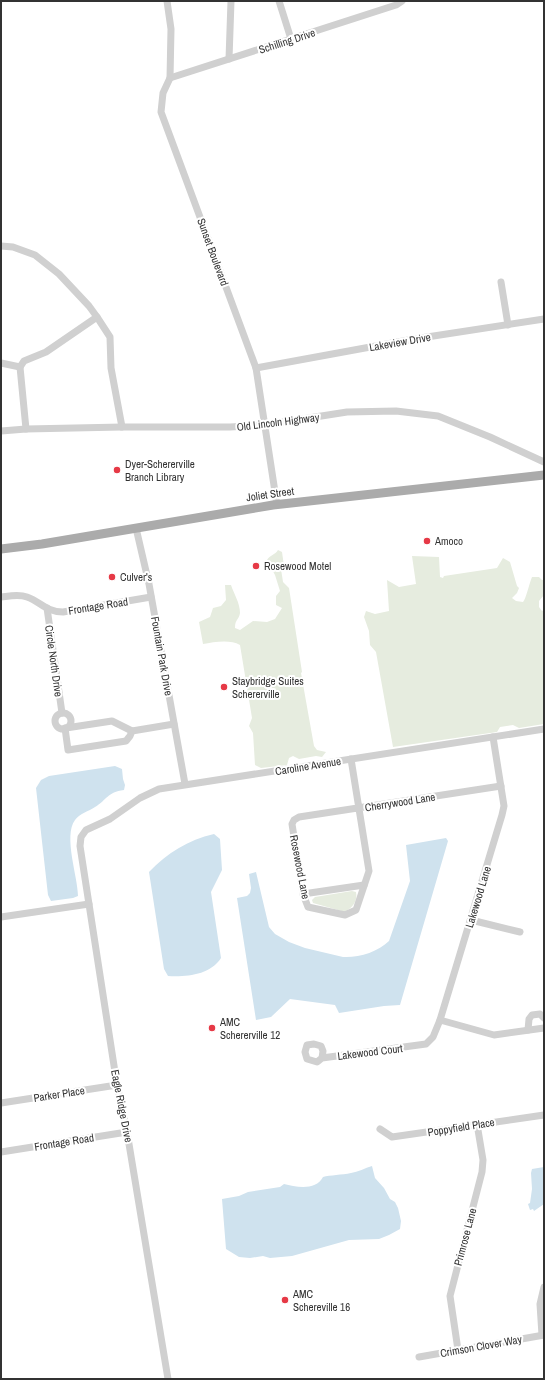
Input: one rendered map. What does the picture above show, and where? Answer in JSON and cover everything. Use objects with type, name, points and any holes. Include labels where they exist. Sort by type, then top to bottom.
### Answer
[{"type":"main road","name":"Joliet Street","points":[[2,550],[277,505],[544,474]]},
{"type":"street","name":"Sunset Boulevard","points":[[166,1],[171,29],[170,78],[163,94],[161,112],[256,368],[277,505]]},
{"type":"street","points":[[229,59],[231,1]]},
{"type":"street","points":[[279,1],[291,39]]},
{"type":"street","name":"Schilling Drive","points":[[170,78],[291,39],[398,2]]},
{"type":"street","points":[[1,246],[13,247],[35,255],[59,274],[89,306],[110,337],[111,368],[122,427]]},
{"type":"street","points":[[501,282],[508,325]]},
{"type":"street","points":[[26,429],[20,367],[24,361],[46,352],[97,318]]},
{"type":"street","name":"Lakeview Drive","points":[[256,368],[414,339],[544,319]]},
{"type":"street","points":[[1,363],[20,367]]},
{"type":"street","name":"Old Lincoln Highway","points":[[1,431],[122,427],[230,428],[264,425],[347,412],[396,410],[438,416],[490,437],[544,462]]},
{"type":"street","name":"Fountain Park Drive","points":[[136,528],[151,597],[185,784]]},
{"type":"street","name":"Frontage Road","points":[[1,597],[27,597],[54,612],[68,612],[151,597]]},
{"type":"street","name":"Circle North Drive","points":[[47,608],[62,713]]},
{"type":"street","points":[[66,728],[71,723],[70,718],[67,714],[62,713],[56,717],[56,722],[60,728],[66,728],[112,721],[132,731],[174,724]]},
{"type":"street","points":[[66,728],[68,750],[126,741],[132,731]]},
{"type":"street","name":"Caroline Avenue","points":[[83,832],[110,819],[140,798],[160,789],[544,729]]},
{"type":"street","name":"Lakewood Lane","points":[[418,1045],[426,1044],[433,1037],[440,1020],[502,815],[504,806],[493,737]]},
{"type":"street","points":[[303,894],[364,885],[369,871],[351,759]]},
{"type":"street","name":"Cherrywood Lane","points":[[299,818],[501,786]]},
{"type":"street","name":"Rosewood Lane","points":[[299,818],[294,820],[292,824],[303,894],[308,907],[345,915],[356,910],[364,885]]},
{"type":"street","name":"Eagle Ridge Drive","points":[[83,832],[80,846],[117,1085],[127,1132],[168,1379]]},
{"type":"street","points":[[1,917],[89,904]]},
{"type":"street","points":[[471,920],[520,932]]},
{"type":"street","points":[[528,1030],[528,1020],[532,1015],[540,1014],[544,1018]]},
{"type":"street","points":[[440,1020],[494,1035],[544,1028]]},
{"type":"street","name":"Lakewood Court","points":[[322,1058],[418,1045]]},
{"type":"street","name":"Parker Place","points":[[1,1102],[117,1085]]},
{"type":"street","name":"Poppyfield Place","points":[[380,1129],[392,1137],[544,1115]]},
{"type":"street","name":"Primrose Lane","points":[[458,1350],[450,1296],[482,1172],[483,1160],[477,1124]]},
{"type":"street","name":"Frontage Road","points":[[1,1152],[127,1132]]},
{"type":"street","points":[[543,1335],[540,1304],[544,1287]]},
{"type":"street","name":"Crimson Clover Way","points":[[419,1357],[543,1335]]},
{"type":"shaded area","points":[[278,550],[282,552],[284,566],[281,569],[283,582],[289,588],[301,673],[314,746],[317,750],[326,752],[322,757],[316,756],[299,759],[293,756],[289,758],[287,765],[261,768],[255,765],[253,733],[249,726],[252,718],[240,645],[232,642],[203,644],[199,622],[210,617],[213,608],[221,606],[226,600],[225,585],[231,585],[239,606],[240,613],[235,628],[240,630],[253,621],[267,622],[275,619],[282,608],[276,605],[276,596],[280,591],[275,575],[267,560]]},
{"type":"shaded area","points":[[412,556],[439,557],[440,577],[443,578],[444,576],[497,568],[503,558],[510,562],[517,586],[519,588],[517,593],[512,598],[516,601],[523,602],[532,577],[539,577],[544,580],[544,595],[539,601],[539,607],[542,611],[544,610],[544,724],[519,728],[513,725],[500,727],[497,732],[393,747],[376,652],[370,645],[369,631],[364,617],[366,611],[375,614],[389,611],[387,580],[399,587],[416,584]]},
{"type":"shaded area","points":[[352,891],[356,892],[355,901],[345,912],[313,903],[312,900],[315,897]]},
{"type":"water","points":[[115,766],[122,769],[125,785],[124,790],[111,794],[99,804],[79,816],[75,820],[72,827],[70,836],[78,896],[51,901],[48,895],[36,788],[41,780],[49,776]]},
{"type":"water","points":[[214,834],[220,839],[222,870],[211,892],[221,958],[211,968],[198,974],[168,976],[164,969],[149,872],[178,848],[195,840]]},
{"type":"water","points":[[446,838],[448,841],[400,1005],[339,1013],[335,1005],[290,999],[271,1017],[256,1020],[237,898],[247,896],[250,893],[251,888],[249,874],[256,872],[269,927],[275,934],[289,942],[305,948],[343,957],[368,954],[389,941],[410,881],[406,845]]},
{"type":"water","points":[[372,1166],[375,1178],[384,1188],[390,1199],[395,1202],[398,1208],[401,1221],[400,1229],[379,1239],[349,1240],[292,1256],[270,1258],[263,1256],[250,1258],[239,1257],[226,1249],[222,1199],[239,1196],[248,1192],[280,1187],[284,1184],[300,1187],[311,1186],[320,1181],[323,1177],[354,1172]]},
{"type":"water","points":[[544,1167],[544,1204],[534,1211],[533,1209],[530,1210],[528,1204],[530,1203],[532,1189],[532,1169]]},
{"type":"place","name":"Dyer-Schererville Branch Library","points":[[117,470]]},
{"type":"place","name":"Amoco","points":[[427,541]]},
{"type":"place","name":"Rosewood Motel","points":[[256,566]]},
{"type":"place","name":"Culver's","points":[[112,577]]},
{"type":"place","name":"Staybridge Suites Schererville","points":[[224,687]]},
{"type":"place","name":"AMC Schererville 12","points":[[212,1028]]},
{"type":"place","name":"AMC Schereville 16","points":[[285,1300]]}]
